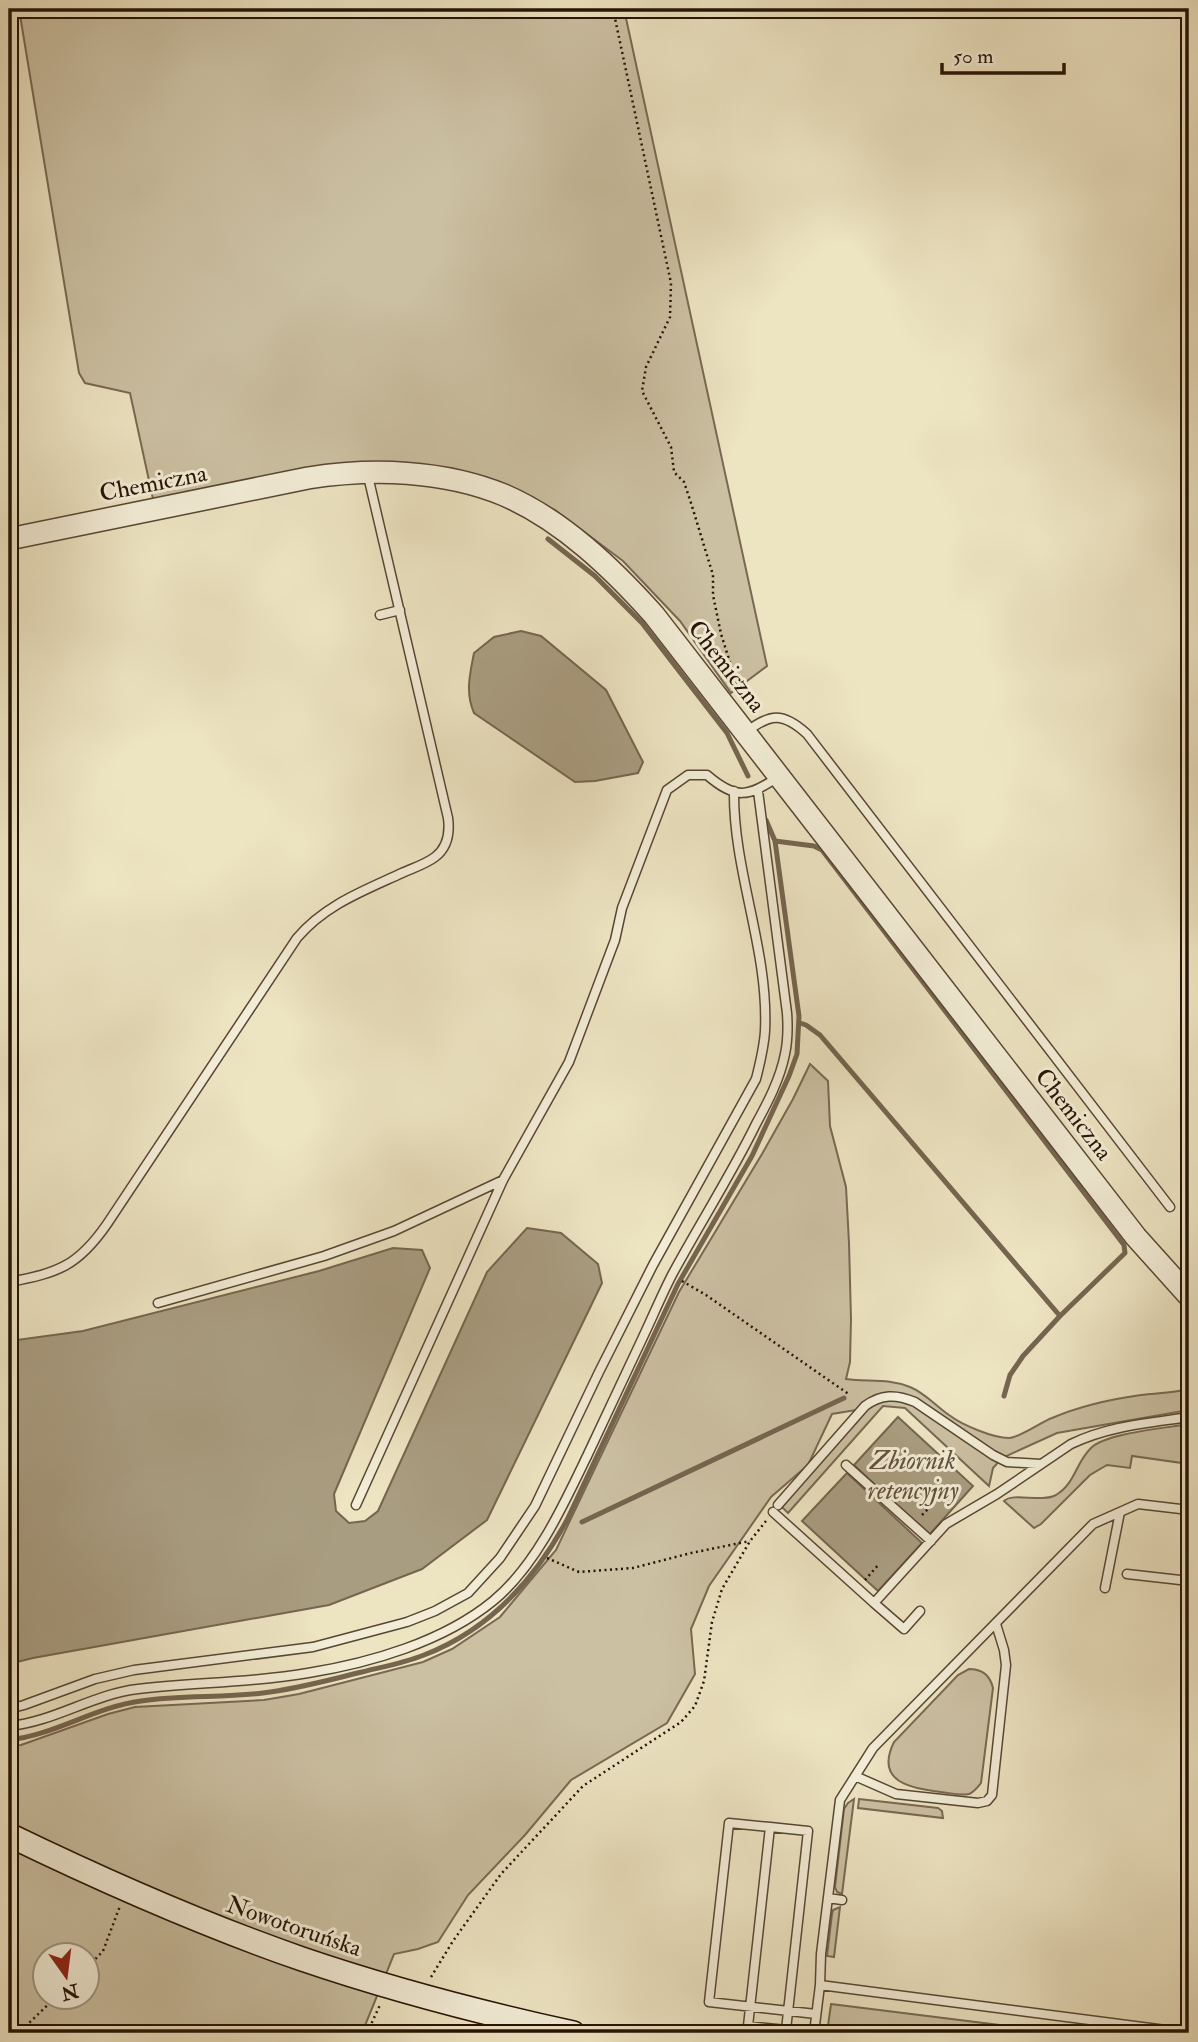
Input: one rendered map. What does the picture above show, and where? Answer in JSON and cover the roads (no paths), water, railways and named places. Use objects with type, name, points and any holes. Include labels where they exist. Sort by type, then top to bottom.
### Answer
[{"type":"main road","name":"Nowotoruńska","points":[[9,1835],[126,1890],[302,1959],[421,1995],[573,2033]]},
{"type":"street","name":"Chemiczna","points":[[9,538],[339,474],[408,474],[474,485],[505,496],[538,513],[604,564],[654,615],[1136,1237],[1189,1296]]},
{"type":"lane","points":[[9,1282],[48,1273],[64,1266],[76,1260],[92,1245],[306,927],[344,900],[426,862],[444,848],[450,830],[448,818],[368,473]]},
{"type":"lane","points":[[380,615],[400,610]]},
{"type":"lane","points":[[743,729],[764,719],[781,718],[794,723],[807,734],[1170,1207]]},
{"type":"lane","points":[[356,1505],[503,1180],[569,1062],[615,940],[622,908],[667,790],[688,775],[707,775],[718,785],[745,793],[758,791],[779,776]]},
{"type":"lane","points":[[9,1709],[95,1679],[134,1670],[313,1647],[407,1622],[468,1593],[500,1558],[535,1506],[653,1265],[756,1079],[763,1051],[765,1015],[760,962],[736,830],[734,791]]},
{"type":"lane","points":[[9,1726],[41,1719],[94,1700],[133,1690],[260,1681],[360,1662],[410,1646],[462,1623],[494,1601],[513,1581],[536,1550],[570,1493],[672,1276],[744,1149],[780,1072],[786,1052],[787,1013],[758,791]]},
{"type":"lane","points":[[158,1303],[348,1248],[394,1231],[503,1180]]},
{"type":"lane","points":[[920,1611],[904,1629],[857,1588],[776,1508],[864,1406],[877,1398],[887,1396],[915,1402],[983,1450],[1007,1462],[1041,1464]]},
{"type":"lane","points":[[874,1603],[946,1524],[998,1494],[1071,1444],[1100,1432],[1189,1417]]},
{"type":"lane","points":[[846,1465],[931,1541]]},
{"type":"lane","points":[[814,2033],[840,1800],[873,1748],[1093,1524],[1138,1504],[1189,1510]]},
{"type":"lane","points":[[1105,1588],[1120,1512]]},
{"type":"lane","points":[[1127,1574],[1189,1581]]},
{"type":"lane","points":[[855,1776],[896,1794],[978,1803],[987,1801],[992,1795],[1006,1665],[996,1624]]},
{"type":"lane","points":[[770,1827],[750,2007],[748,2026],[786,2030],[788,2011],[808,1832],[770,1827],[729,1823],[709,2002],[750,2007],[788,2011],[816,2014]]},
{"type":"lane","points":[[828,1898],[842,1899]]},
{"type":"lane","points":[[820,1985],[1189,2033]]},
{"type":"water","points":[[521,631],[541,636],[606,690],[643,762],[638,773],[575,782],[474,713],[469,690],[474,653],[494,637]]},
{"type":"water","points":[[527,1228],[561,1233],[598,1264],[602,1283],[487,1520],[422,1569],[329,1605],[9,1664],[9,1341],[83,1331],[319,1271],[393,1248],[422,1250],[430,1268],[334,1494],[336,1511],[349,1523],[365,1521],[378,1511],[487,1272]]},
{"type":"water","name":"Zbiornik retencyjny","points":[[898,1417],[973,1486],[929,1535],[854,1465]]},
{"type":"water","name":"Zbiornik retencyjny","points":[[847,1473],[922,1543],[878,1591],[802,1521]]},
{"type":"waterway","points":[[548,539],[595,576],[642,623],[727,733],[748,776]]},
{"type":"waterway","points":[[9,1740],[43,1733],[124,1704],[156,1699],[248,1695],[276,1691],[409,1660],[447,1645],[469,1632],[508,1601],[524,1583],[567,1520],[678,1284],[752,1156],[797,1054],[799,1016],[775,841],[766,820]]},
{"type":"waterway","points":[[775,841],[814,846],[822,850],[1124,1245],[1125,1253],[1023,1356],[1010,1375],[1004,1396]]},
{"type":"waterway","points":[[800,1023],[820,1035],[1060,1316]]},
{"type":"waterway","points":[[582,1522],[844,1398]]}]
